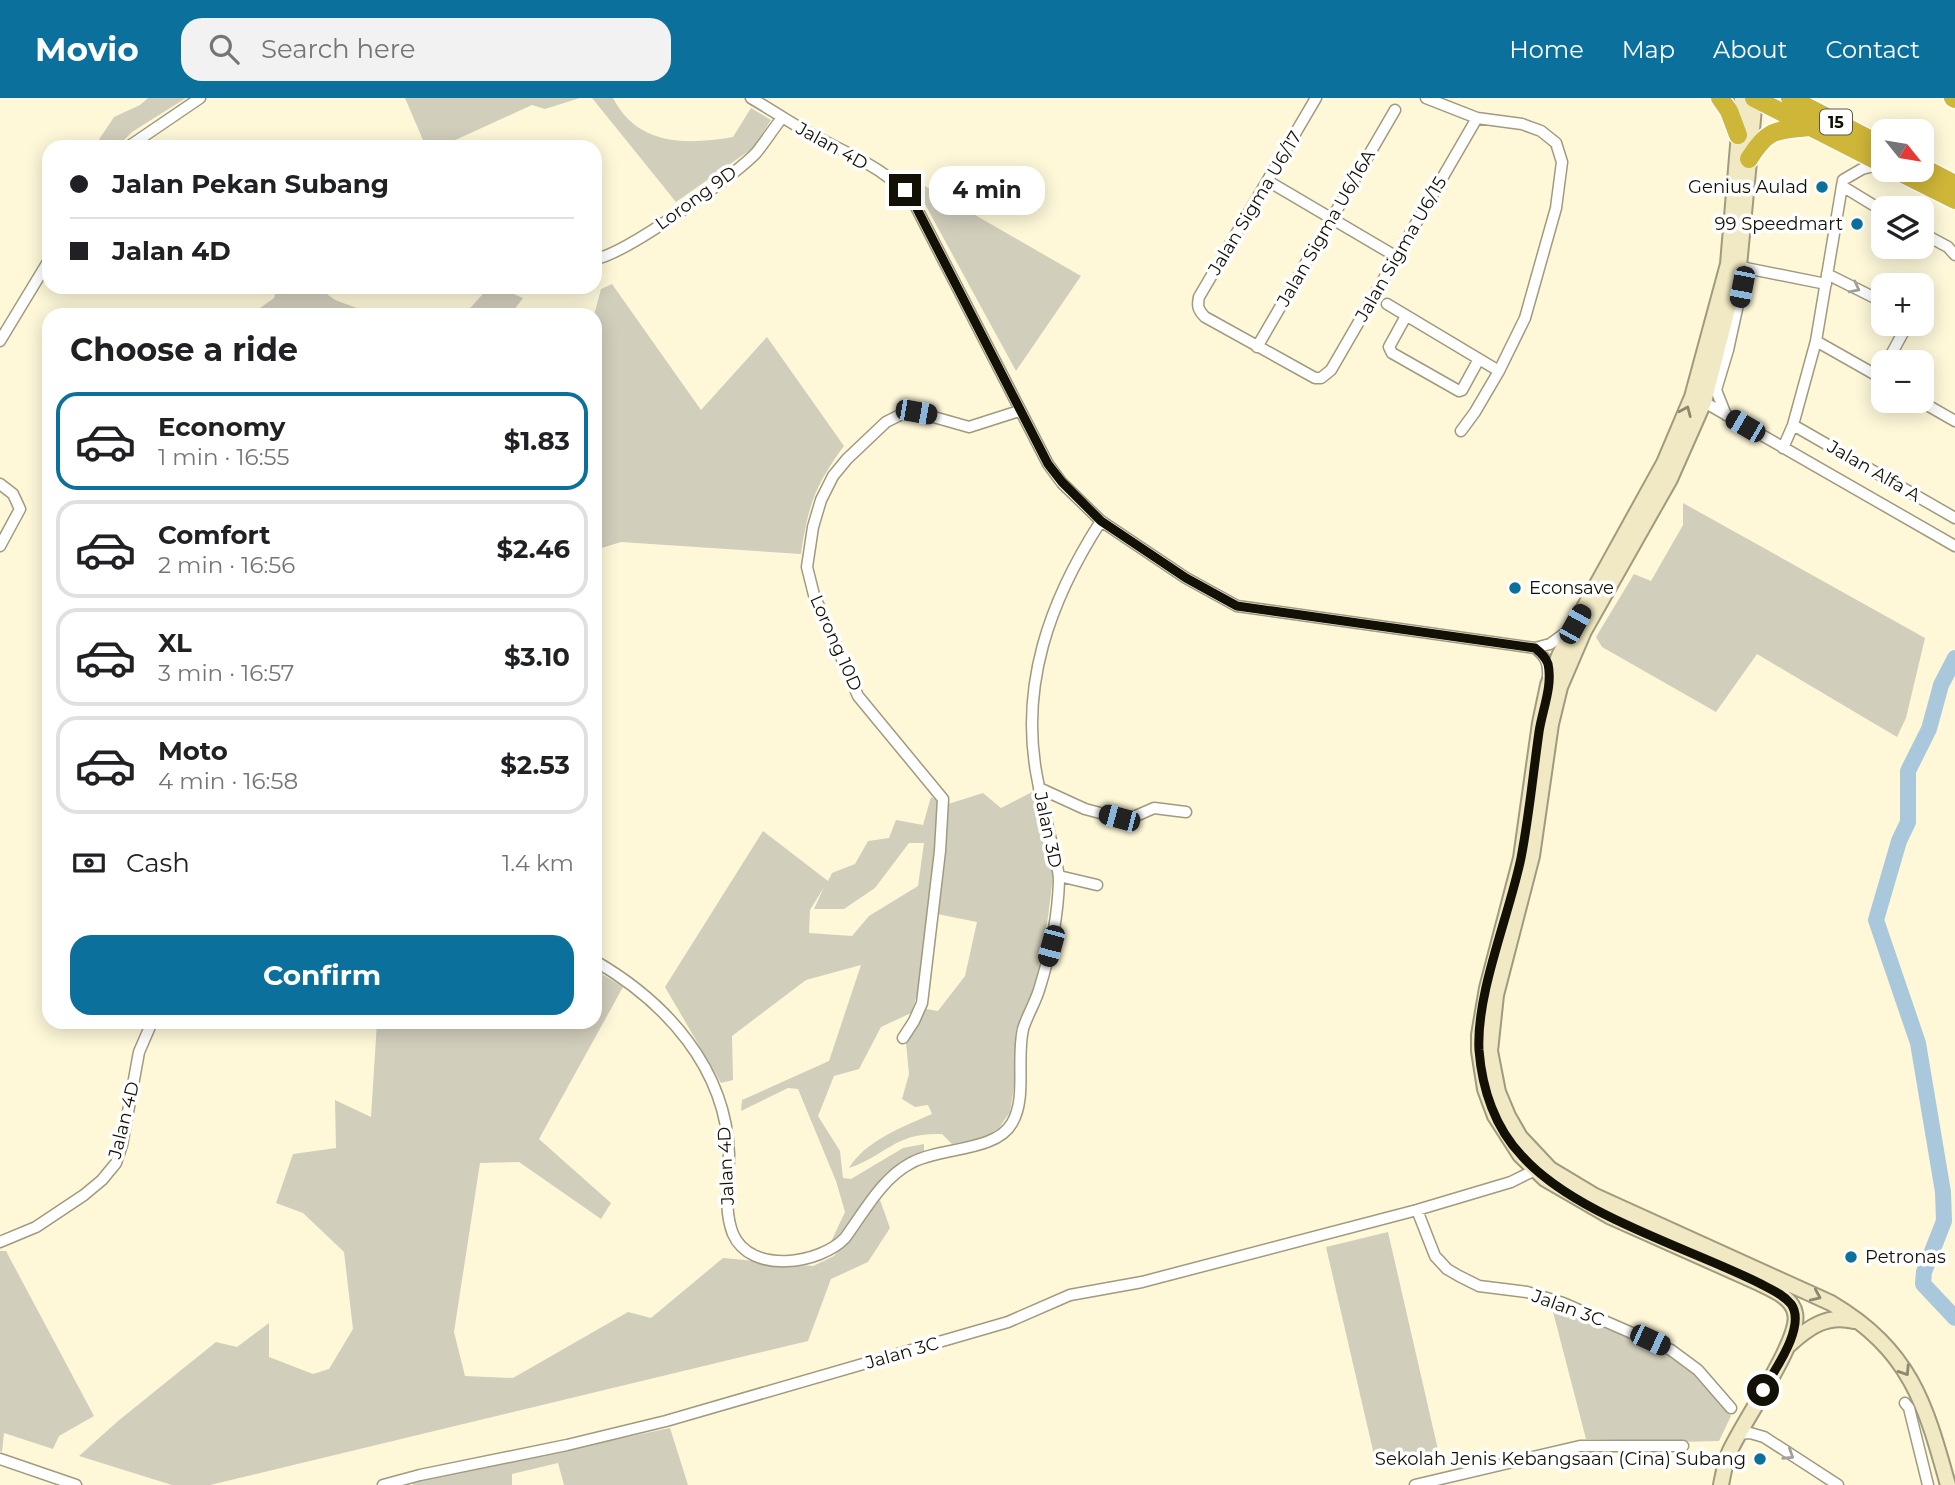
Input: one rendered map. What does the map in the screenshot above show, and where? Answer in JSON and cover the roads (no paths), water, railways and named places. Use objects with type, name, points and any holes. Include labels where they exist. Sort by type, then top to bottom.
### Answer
[{"type":"highway","points":[[1720,98],[1730,111],[1738,135]]},
{"type":"highway","name":"15","points":[[1755,98],[1871,158]]},
{"type":"highway","name":"15","points":[[1794,99],[1871,140]]},
{"type":"highway","points":[[1749,159],[1768,134],[1778,129],[1811,127]]},
{"type":"highway","points":[[1934,173],[1955,184]]},
{"type":"highway","points":[[1919,182],[1955,200]]},
{"type":"main road","points":[[1721,1485],[1728,1455],[1738,1434],[1788,1346],[1796,1324],[1791,1304],[1781,1295],[1733,1270],[1609,1216],[1545,1179],[1506,1137],[1495,1116],[1485,1089],[1479,1035],[1487,988],[1521,858],[1548,685],[1575,624],[1664,463],[1692,397],[1728,264],[1742,98]]},
{"type":"main road","points":[[1755,98],[1742,267],[1704,402],[1670,479],[1584,631],[1560,687],[1551,724],[1532,856],[1496,995],[1490,1051],[1493,1074],[1508,1116],[1520,1137],[1550,1169],[1595,1196],[1831,1303],[1859,1322],[1888,1348],[1905,1370],[1930,1418],[1948,1485]]},
{"type":"main road","points":[[1788,1346],[1816,1323],[1841,1317],[1859,1322]]},
{"type":"street","points":[[138,140],[200,98]]},
{"type":"street","name":"Jalan 4D","points":[[751,98],[888,176],[905,190],[1048,464],[1101,521],[1186,578],[1237,606],[1535,648]]},
{"type":"street","name":"Jalan Sigma U6/17","points":[[1257,347],[1205,317],[1198,309],[1199,297],[1316,98]]},
{"type":"street","points":[[1426,98],[1477,118],[1521,124],[1541,131],[1556,143],[1562,162],[1556,208],[1525,318],[1499,371],[1461,431]]},
{"type":"street","name":"Jalan Sigma U6/16A","points":[[1257,347],[1395,110]]},
{"type":"street","name":"Lorong 9D","points":[[602,256],[637,241],[732,173],[756,153],[782,118]]},
{"type":"street","name":"Jalan Sigma U6/15","points":[[1257,347],[1315,378],[1321,378],[1331,370],[1477,118]]},
{"type":"street","points":[[1783,448],[1793,425],[1816,341],[1843,180],[1861,169],[1871,167]]},
{"type":"street","points":[[1268,181],[1397,257]]},
{"type":"street","points":[[1842,186],[1871,204]]},
{"type":"street","points":[[1934,239],[1948,247],[1955,255]]},
{"type":"street","points":[[1726,415],[1716,390],[1728,351],[1742,267],[1827,279],[1871,297]]},
{"type":"street","points":[[0,341],[42,272]]},
{"type":"street","points":[[1387,304],[1499,371]]},
{"type":"street","points":[[1406,316],[1388,349],[1403,359],[1459,391],[1479,359]]},
{"type":"street","points":[[1816,341],[1871,369]]},
{"type":"street","points":[[1704,402],[1955,546]]},
{"type":"street","points":[[1934,408],[1954,417]]},
{"type":"street","name":"Lorong 10D","points":[[903,1038],[922,1003],[940,850],[943,799],[858,696],[814,595],[807,566],[808,554],[821,500],[833,476],[856,449],[886,422],[902,414],[916,412],[969,427],[1019,411]]},
{"type":"street","name":"Jalan Alfa A","points":[[1793,425],[1955,518]]},
{"type":"street","points":[[0,484],[13,494],[20,505],[19,514],[0,545]]},
{"type":"street","name":"Jalan 3D","points":[[747,1251],[769,1260],[799,1260],[822,1254],[845,1238],[890,1178],[912,1162],[996,1140],[1011,1126],[1019,1106],[1019,1062],[1023,1029],[1038,993],[1051,946],[1059,876],[1031,740],[1030,712],[1046,633],[1082,552],[1101,521]]},
{"type":"street","points":[[1535,648],[1550,644],[1575,624]]},
{"type":"street","points":[[1535,648],[1545,656],[1549,666],[1548,685]]},
{"type":"street","points":[[1040,788],[1086,809],[1119,818],[1129,819],[1154,808],[1186,812]]},
{"type":"street","points":[[1059,876],[1097,886]]},
{"type":"street","name":"Jalan 4D","points":[[602,965],[668,1016],[688,1040],[712,1079],[723,1111],[729,1152],[727,1212],[734,1236],[747,1251]]},
{"type":"street","name":"Jalan 4D","points":[[0,1242],[36,1227],[84,1195],[102,1181],[116,1163],[122,1145],[139,1052],[149,1029]]},
{"type":"street","name":"Jalan 3C","points":[[383,1485],[666,1421],[1008,1322],[1070,1295],[1142,1282],[1417,1210],[1511,1182],[1535,1170]]},
{"type":"street","name":"Jalan 3C","points":[[1417,1210],[1435,1256],[1447,1269],[1479,1286],[1527,1292],[1563,1303],[1671,1350],[1698,1370],[1731,1408]]},
{"type":"street","points":[[1905,1402],[1909,1408],[1927,1485]]},
{"type":"street","points":[[1738,1434],[1750,1433],[1764,1437],[1838,1485]]},
{"type":"street","points":[[1415,1485],[1580,1446],[1683,1446]]},
{"type":"street","points":[[0,1459],[76,1485]]},
{"type":"waterway","points":[[1955,658],[1941,685],[1929,729],[1908,771],[1908,822],[1899,841],[1876,920],[1918,1043],[1943,1192],[1944,1221],[1924,1272],[1923,1284],[1955,1318]]},
{"type":"place","name":"Genius Aulad","points":[[1822,187]]},
{"type":"place","name":"99 Speedmart","points":[[1857,224]]},
{"type":"place","name":"Econsave","points":[[1515,588]]},
{"type":"place","name":"Petronas","points":[[1851,1257]]},
{"type":"place","name":"Sekolah Jenis Kebangsaan (Cina) Subang","points":[[1760,1459]]}]
